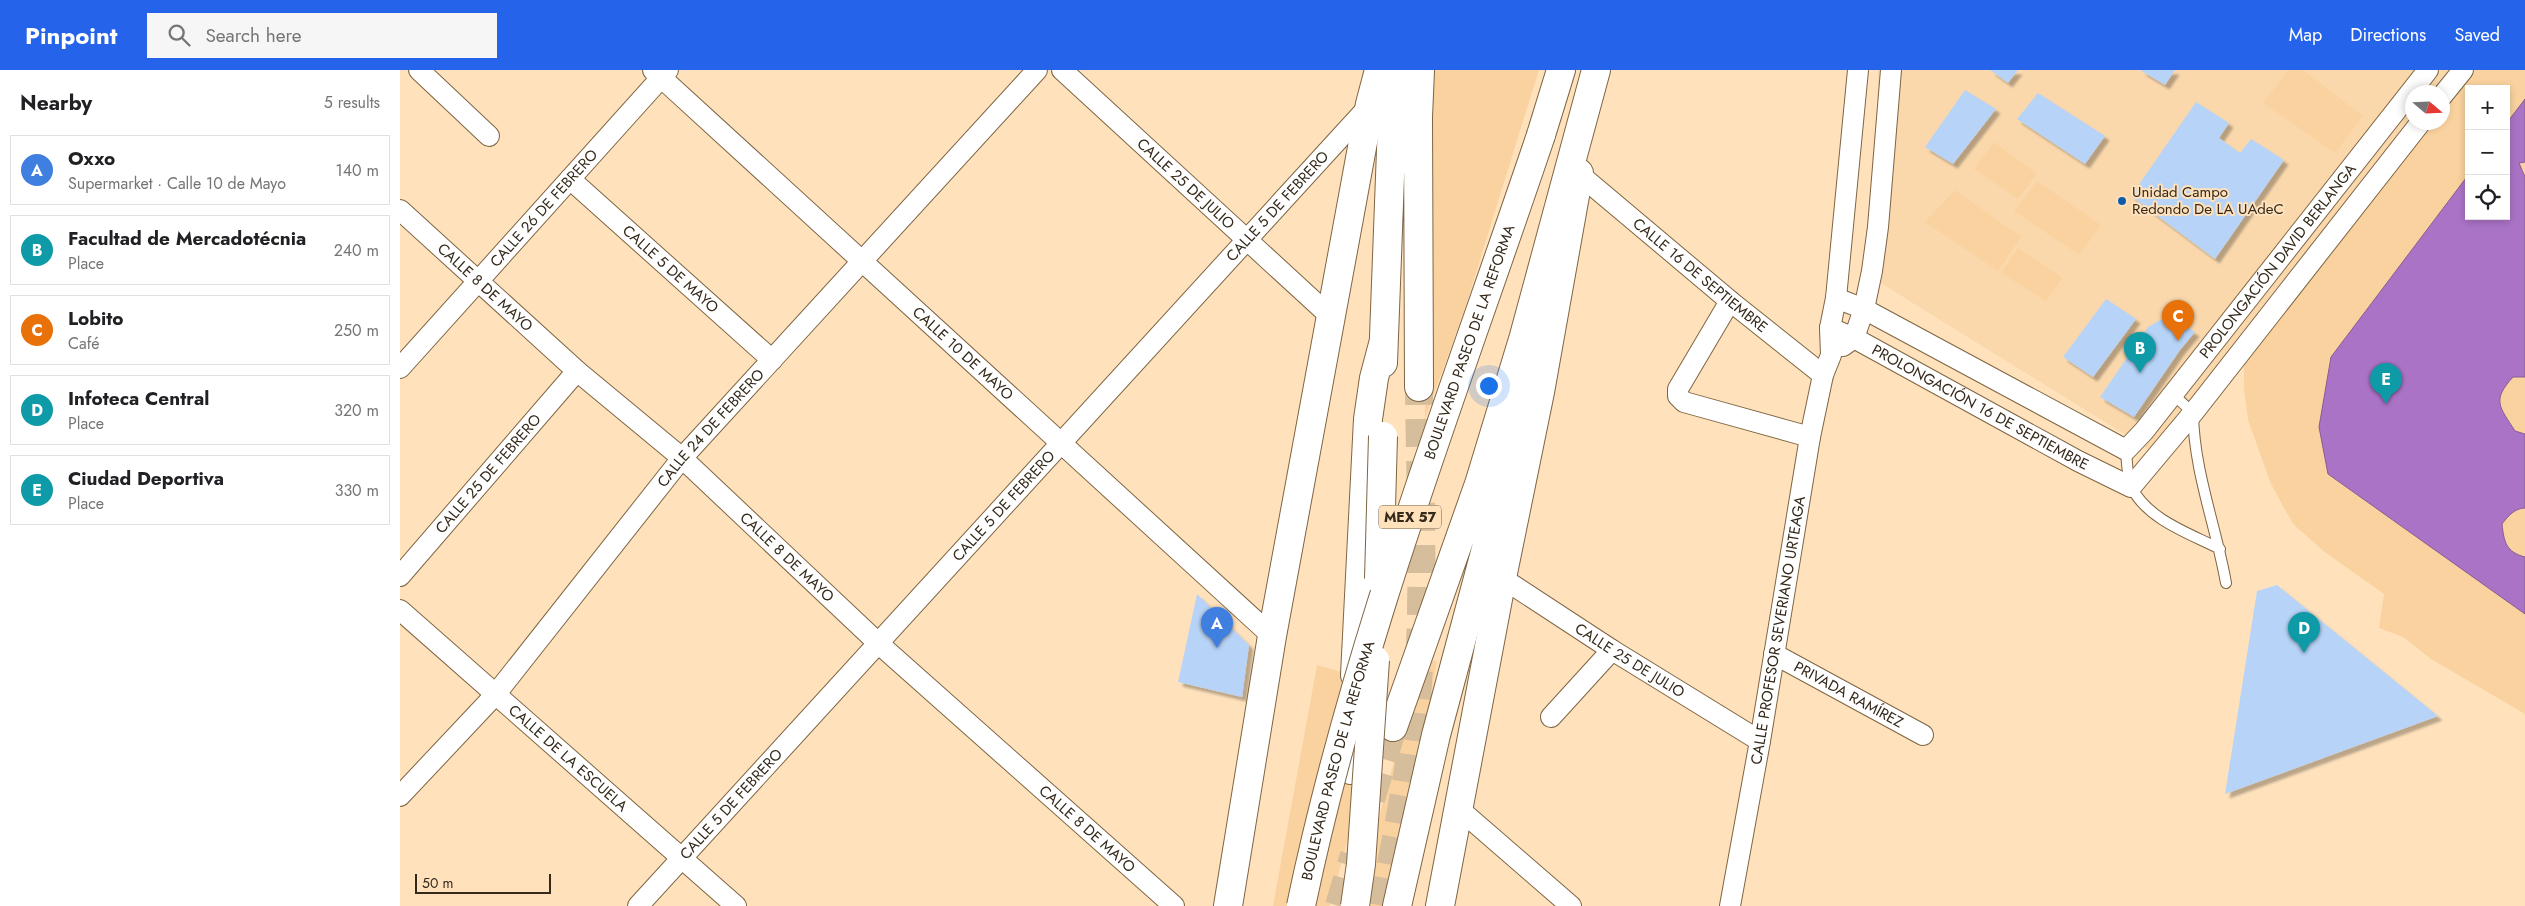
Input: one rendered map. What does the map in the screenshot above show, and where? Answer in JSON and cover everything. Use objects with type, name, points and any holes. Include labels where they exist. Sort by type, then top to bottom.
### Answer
[{"type":"main road","points":[[1228,906],[1272,636],[1370,104],[1379,70]]},
{"type":"main road","name":"BOULEVARD PASEO DE LA REFORMA","points":[[1356,906],[1361,864],[1374,683],[1382,529],[1383,344],[1394,70]]},
{"type":"main road","points":[[1419,387],[1418,117],[1420,70]]},
{"type":"main road","name":"BOULEVARD PASEO DE LA REFORMA","points":[[1301,906],[1330,779],[1372,632],[1541,135],[1561,70]]},
{"type":"main road","points":[[1440,906],[1502,578],[1540,392],[1596,70]]},
{"type":"main road","points":[[1393,727],[1479,484],[1524,336],[1596,70]]},
{"type":"main road","points":[[1398,906],[1436,735],[1563,258]]},
{"type":"main road","points":[[1344,906],[1365,464],[1370,396],[1383,344]]},
{"type":"street","points":[[419,70],[489,136]]},
{"type":"street","name":"CALLE 24 DE FEBRERO","points":[[400,796],[495,695],[682,458],[1037,70]]},
{"type":"street","name":"CALLE 25 DE JULIO","points":[[1062,70],[1331,317]]},
{"type":"street","name":"CALLE PROFESOR SEVERIANO URTEAGA","points":[[1730,906],[1760,741],[1810,438],[1823,375],[1831,354],[1830,328],[1836,298],[1858,70]]},
{"type":"street","points":[[1831,354],[1854,338],[1864,309],[1878,227],[1891,70]]},
{"type":"street","name":"PROLONGACIÓN DAVID BERLANGA","points":[[2126,450],[2173,394],[2428,70]]},
{"type":"street","points":[[2450,86],[2463,70]]},
{"type":"street","name":"CALLE 10 DE MAYO","points":[[661,72],[862,261],[1272,636]]},
{"type":"street","name":"CALLE 26 DE FEBRERO","points":[[400,368],[477,280],[570,179],[661,72]]},
{"type":"street","name":"CALLE 5 DE FEBRERO","points":[[638,906],[1370,104]]},
{"type":"street","name":"PROLONGACIÓN DAVID BERLANGA","points":[[2131,487],[2193,413],[2416,130]]},
{"type":"street","name":"CALLE 16 DE SEPTIEMBRE","points":[[1579,174],[1730,301],[1823,375]]},
{"type":"street","name":"CALLE 5 DE MAYO","points":[[570,179],[772,360]]},
{"type":"street","name":"CALLE 8 DE MAYO","points":[[400,210],[577,371],[682,458],[878,643],[1174,906]]},
{"type":"street","name":"PROLONGACIÓN 16 DE SEPTIEMBRE","points":[[1836,298],[1864,309],[2126,450]]},
{"type":"street","points":[[1730,301],[1678,389],[1678,396],[1684,402],[1810,438]]},
{"type":"street","name":"PROLONGACIÓN 16 DE SEPTIEMBRE","points":[[1830,328],[1854,338],[2078,461],[2131,487]]},
{"type":"street","name":"CALLE 25 DE FEBRERO","points":[[400,576],[577,371]]},
{"type":"street","name":"CALLE 25 DE JULIO","points":[[1502,578],[1612,650],[1760,741]]},
{"type":"street","name":"CALLE DE LA ESCUELA","points":[[400,610],[736,906]]},
{"type":"street","points":[[1551,717],[1612,650]]},
{"type":"street","name":"PRIVADA RAMÍREZ","points":[[1774,654],[1923,735]]},
{"type":"street","points":[[1458,808],[1571,906]]},
{"type":"lane","points":[[2173,394],[2193,413],[2193,441],[2197,466],[2220,549],[2226,583]]},
{"type":"lane","points":[[2126,450],[2131,487],[2139,500],[2163,520],[2220,549]]},
{"type":"shaded area","points":[[1425,70],[1539,70],[1465,308],[1425,419],[1422,120]]},
{"type":"shaded area","name":"Unidad Campo Redondo De LA UAdeC","points":[[1878,70],[2472,70],[2450,86],[2405,85],[2406,130],[2166,460],[1874,279]]},
{"type":"shaded area","points":[[2288,70],[2303,70],[2363,116],[2335,153],[2263,103]]},
{"type":"shaded area","points":[[2470,70],[2525,70],[2525,714],[2431,659],[2403,637],[2379,628],[2384,594],[2326,553],[2293,524],[2271,484],[2248,420],[2244,388],[2244,357],[2423,130],[2450,130],[2450,96]]},
{"type":"shaded area","points":[[2525,99],[2525,162],[2519,163],[2525,177],[2525,377],[2513,377],[2502,392],[2500,404],[2515,431],[2525,434],[2525,508],[2521,508],[2509,515],[2502,524],[2507,545],[2514,552],[2525,557],[2525,614],[2328,474],[2319,427],[2331,357],[2465,179],[2465,220],[2510,220],[2510,119]]},
{"type":"shaded area","points":[[1994,142],[2037,174],[2018,199],[1974,169]]},
{"type":"shaded area","points":[[2037,181],[2101,225],[2079,255],[2014,211]]},
{"type":"shaded area","points":[[1955,190],[2021,237],[1998,271],[1925,222]]},
{"type":"shaded area","points":[[2018,248],[2063,278],[2046,301],[2001,273]]},
{"type":"shaded area","points":[[1425,660],[1437,661],[1416,784],[1382,906],[1356,906],[1395,757]]},
{"type":"shaded area","points":[[1317,665],[1389,685],[1330,906],[1273,906]]},
{"type":"building","points":[[1990,70],[2018,70],[2008,83]]},
{"type":"building","points":[[2140,70],[2175,70],[2165,85]]},
{"type":"building","points":[[1965,90],[1996,109],[1953,164],[1925,147]]},
{"type":"building","points":[[2038,93],[2105,136],[2085,164],[2017,119]]},
{"type":"building","points":[[2196,102],[2229,123],[2219,138],[2240,153],[2251,139],[2284,160],[2215,259],[2131,196]]},
{"type":"building","points":[[2106,299],[2136,319],[2093,377],[2063,357]]},
{"type":"building","points":[[2160,320],[2178,322],[2195,332],[2180,350],[2134,417],[2100,397],[2148,327]]},
{"type":"building","points":[[2277,585],[2438,716],[2225,794],[2257,591]]},
{"type":"building","points":[[1197,594],[1249,645],[1242,697],[1178,682]]},
{"type":"tunnel","points":[[1383,906],[1407,776],[1417,697],[1421,620],[1419,387]]},
{"type":"tunnel","points":[[1371,799],[1393,727]]},
{"type":"tunnel","points":[[1339,906],[1354,855]]},
{"type":"place","name":"Unidad Campo Redondo De LA UAdeC","points":[[2122,201]]},
{"type":"place","name":"Lobito","points":[[2178,341]]},
{"type":"place","name":"Facultad de Mercadotécnia","points":[[2140,373]]},
{"type":"place","name":"Ciudad Deportiva","points":[[2386,404]]},
{"type":"place","name":"Oxxo","points":[[1217,648]]},
{"type":"place","name":"Infoteca Central","points":[[2304,653]]}]
